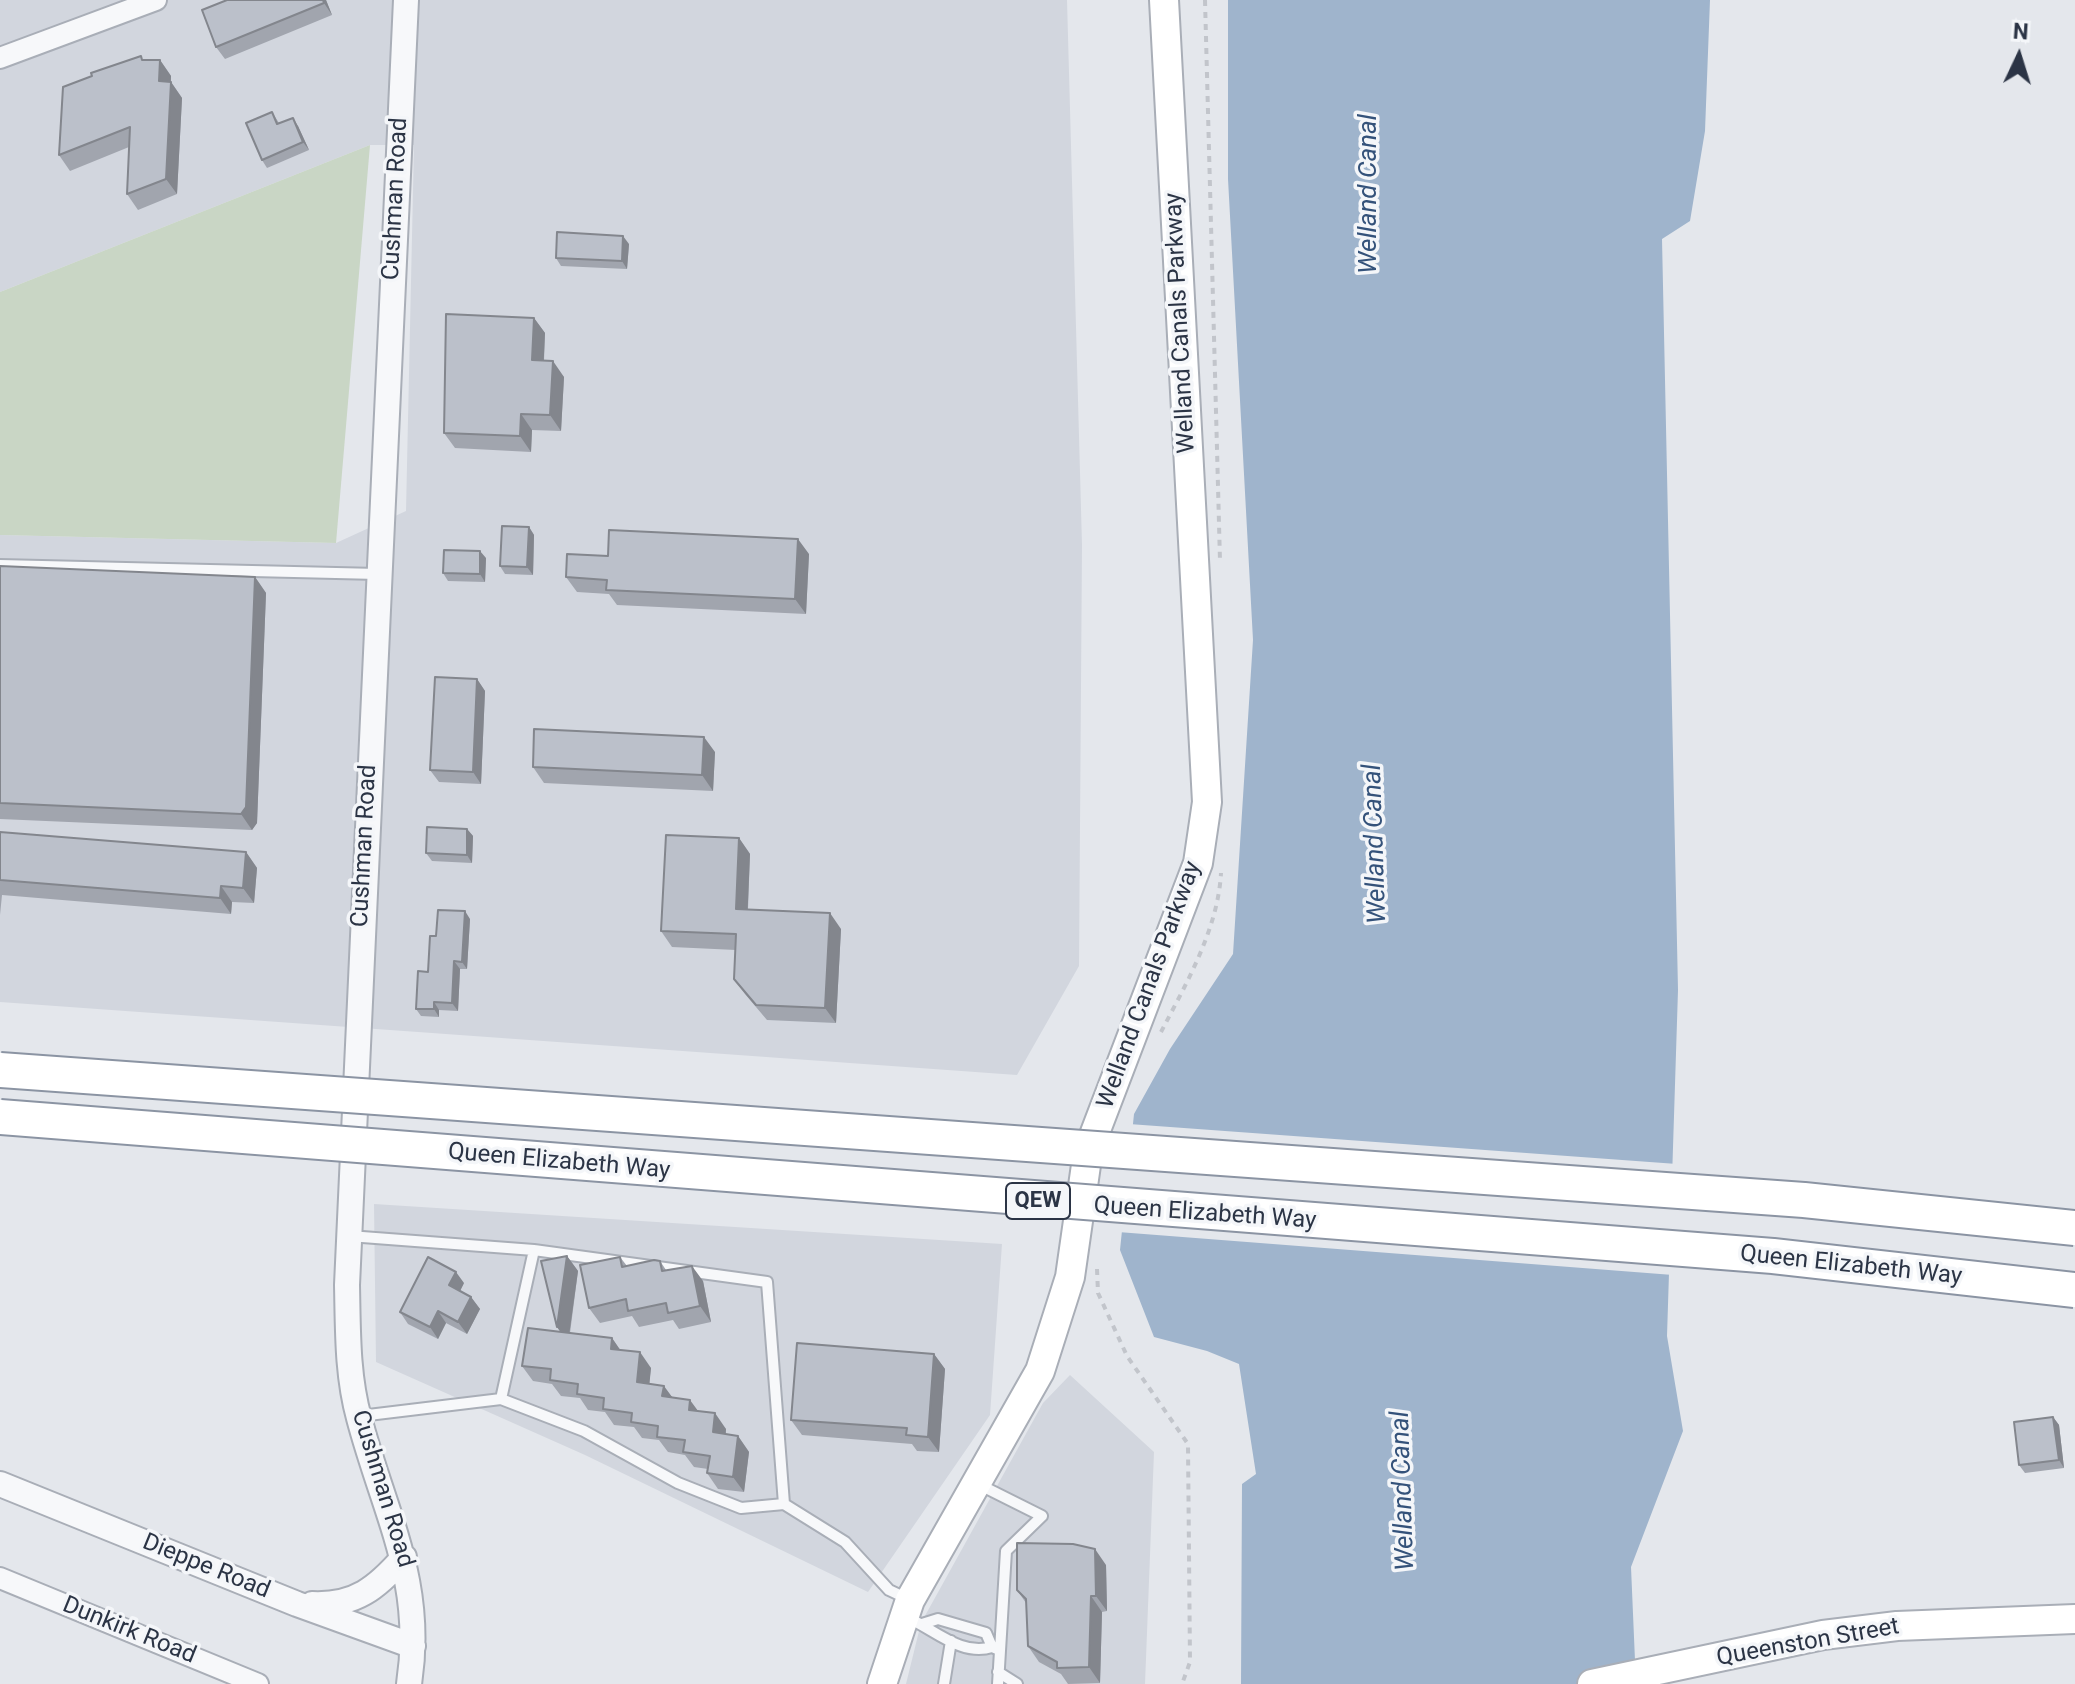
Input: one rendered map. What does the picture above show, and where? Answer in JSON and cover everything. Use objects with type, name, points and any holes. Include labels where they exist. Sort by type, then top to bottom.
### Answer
[{"type":"highway","name":"Queen Elizabeth Way","points":[[0,1070],[1773,1198],[2075,1228]]},
{"type":"highway","name":"Queen Elizabeth Way","points":[[0,1117],[1773,1256],[2075,1290]]},
{"type":"main road","name":"Welland Canals Parkway","points":[[882,1684],[912,1613],[977,1483],[1040,1371],[1070,1277],[1088,1151],[1198,863],[1207,802],[1164,0]]},
{"type":"main road","name":"Queenston Street","points":[[1592,1684],[1823,1635],[1897,1626],[2075,1619]]},
{"type":"street","points":[[0,58],[132,4],[156,0]]},
{"type":"street","name":"Cushman Road","points":[[406,0],[347,1236],[349,1354],[358,1417],[404,1557],[413,1646],[409,1684]]},
{"type":"street","name":"Dieppe Road","points":[[0,1484],[297,1604],[413,1646]]},
{"type":"street","points":[[297,1604],[348,1603],[363,1596],[404,1557]]},
{"type":"street","name":"Dunkirk Road","points":[[0,1578],[258,1684]]},
{"type":"lane","points":[[0,565],[378,574]]},
{"type":"lane","points":[[347,1236],[534,1250],[767,1282],[784,1504]]},
{"type":"lane","points":[[501,1399],[534,1250]]},
{"type":"lane","points":[[358,1417],[501,1399],[584,1431],[678,1483],[741,1508],[784,1504],[845,1542],[932,1633],[980,1651],[995,1648]]},
{"type":"lane","points":[[977,1483],[1042,1516],[1006,1551],[995,1648],[998,1678],[1017,1684]]},
{"type":"lane","points":[[912,1613],[986,1633],[995,1648]]},
{"type":"lane","points":[[944,1684],[951,1641]]},
{"type":"shaded area","points":[[0,0],[1067,0],[1082,545],[1079,966],[1017,1075],[0,1002],[0,535],[336,543],[406,511],[414,145],[370,145],[0,292]]},
{"type":"shaded area","points":[[374,1204],[1002,1244],[990,1415],[868,1592],[585,1455],[376,1362]]},
{"type":"shaded area","points":[[1070,1375],[1154,1452],[1145,1684],[906,1684],[921,1623],[1043,1403]]},
{"type":"green space","points":[[370,145],[336,543],[0,535],[0,292]]},
{"type":"water","name":"Welland Canal","points":[[1228,0],[1710,0],[1705,131],[1690,221],[1662,239],[1678,990],[1667,1336],[1683,1431],[1631,1567],[1636,1684],[1241,1684],[1242,1484],[1256,1474],[1239,1364],[1207,1351],[1154,1337],[1120,1250],[1134,1114],[1170,1049],[1233,954],[1253,640],[1228,179]]},
{"type":"pier","points":[[1129,1124],[1677,1164],[1673,1275],[1118,1232]]},
{"type":"building","points":[[227,0],[323,0],[324,3],[216,47],[202,10]]},
{"type":"building","points":[[141,56],[142,60],[160,60],[159,81],[171,82],[166,179],[127,194],[130,127],[59,155],[63,87],[92,76],[91,73]]},
{"type":"building","points":[[272,112],[277,124],[293,118],[303,142],[262,160],[246,123]]},
{"type":"building","points":[[557,232],[623,236],[622,261],[556,258]]},
{"type":"building","points":[[446,314],[534,318],[532,360],[553,361],[550,415],[521,414],[520,436],[444,433]]},
{"type":"building","points":[[502,526],[529,527],[527,567],[500,566]]},
{"type":"building","points":[[609,530],[798,539],[795,599],[606,590],[607,580],[566,577],[567,554],[608,556]]},
{"type":"building","points":[[444,550],[480,551],[480,574],[443,573]]},
{"type":"building","points":[[0,566],[255,577],[246,807],[241,814],[0,803]]},
{"type":"building","points":[[435,677],[477,679],[473,772],[430,770]]},
{"type":"building","points":[[534,729],[704,737],[702,775],[533,767]]},
{"type":"building","points":[[427,827],[467,829],[467,855],[426,853]]},
{"type":"building","points":[[0,832],[246,852],[243,888],[221,886],[220,898],[0,880]]},
{"type":"building","points":[[666,835],[739,838],[736,909],[830,913],[825,1008],[756,1005],[734,979],[736,934],[661,931]]},
{"type":"building","points":[[438,910],[465,911],[462,962],[454,961],[452,1003],[434,1002],[434,1009],[416,1009],[418,971],[428,972],[430,936],[436,936]]},
{"type":"building","points":[[567,1256],[557,1327],[541,1261]]},
{"type":"building","points":[[428,1257],[456,1272],[449,1285],[471,1297],[458,1322],[438,1311],[430,1327],[400,1312]]},
{"type":"building","points":[[620,1257],[622,1267],[654,1260],[660,1261],[662,1271],[692,1266],[700,1306],[668,1313],[666,1303],[628,1311],[626,1299],[589,1308],[580,1265]]},
{"type":"building","points":[[528,1328],[612,1338],[611,1349],[640,1352],[637,1382],[664,1386],[662,1396],[690,1400],[689,1410],[715,1413],[713,1432],[738,1436],[733,1477],[707,1473],[710,1456],[683,1452],[685,1440],[657,1437],[658,1426],[631,1422],[632,1413],[603,1409],[604,1398],[577,1394],[578,1384],[550,1380],[551,1369],[522,1366]]},
{"type":"building","points":[[797,1343],[934,1354],[928,1437],[906,1435],[907,1428],[791,1420]]},
{"type":"building","points":[[2053,1417],[2059,1460],[2019,1465],[2014,1422]]},
{"type":"building","points":[[1017,1543],[1073,1544],[1095,1549],[1096,1596],[1091,1596],[1089,1667],[1057,1668],[1057,1662],[1028,1646],[1026,1599],[1017,1590]]}]
